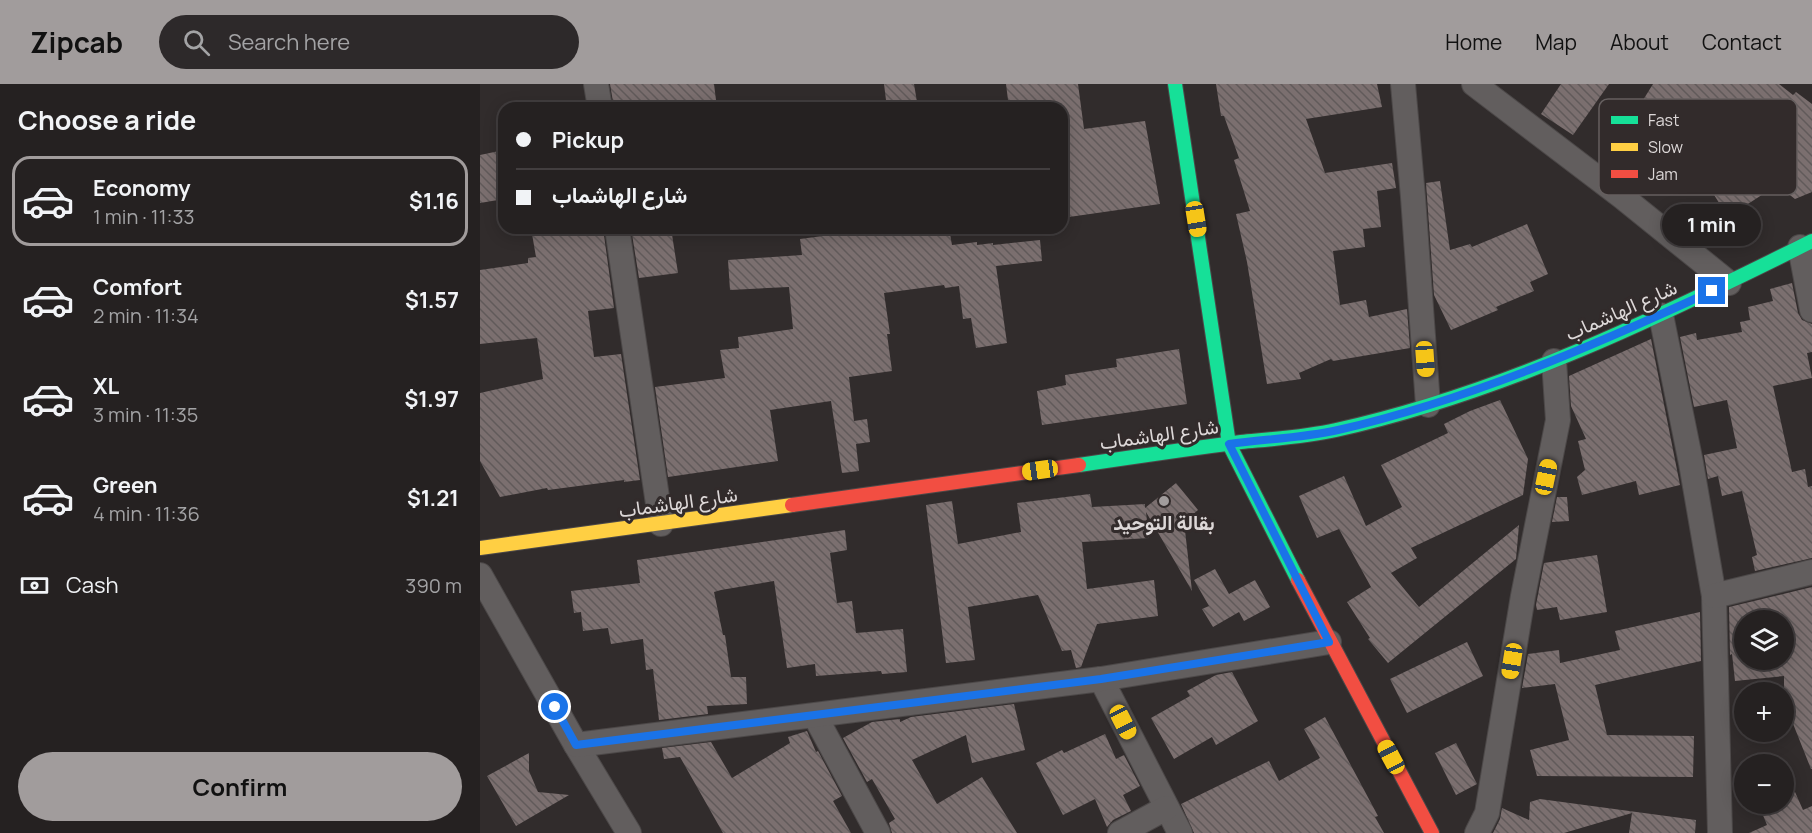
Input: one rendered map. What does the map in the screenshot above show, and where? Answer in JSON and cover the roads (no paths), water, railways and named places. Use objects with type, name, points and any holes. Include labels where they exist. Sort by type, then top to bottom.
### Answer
[{"type":"street","points":[[596,84],[599,102]]},
{"type":"street","points":[[1175,84],[1229,444],[1329,642],[1432,833]]},
{"type":"street","points":[[1402,84],[1413,197],[1428,405]]},
{"type":"street","points":[[1474,84],[1599,179]]},
{"type":"street","points":[[1620,195],[1729,283]]},
{"type":"street","points":[[618,234],[661,524]]},
{"type":"street","points":[[1806,244],[1812,310]]},
{"type":"street","name":"شارع الهاشماب","points":[[480,548],[1335,430],[1428,405],[1554,361],[1661,315],[1806,244]]},
{"type":"street","points":[[1661,315],[1691,463],[1714,596],[1720,833]]},
{"type":"street","points":[[1477,833],[1487,813],[1523,596],[1558,420],[1554,361]]},
{"type":"street","points":[[1714,596],[1812,572]]},
{"type":"street","points":[[480,575],[576,745],[629,833]]},
{"type":"street","points":[[576,745],[1101,679],[1329,642]]},
{"type":"street","points":[[1101,679],[1180,833]]},
{"type":"street","points":[[814,716],[878,833]]},
{"type":"street","points":[[1120,833],[1166,808]]},
{"type":"place","name":"بقالة التوحيد","points":[[1164,501]]}]
